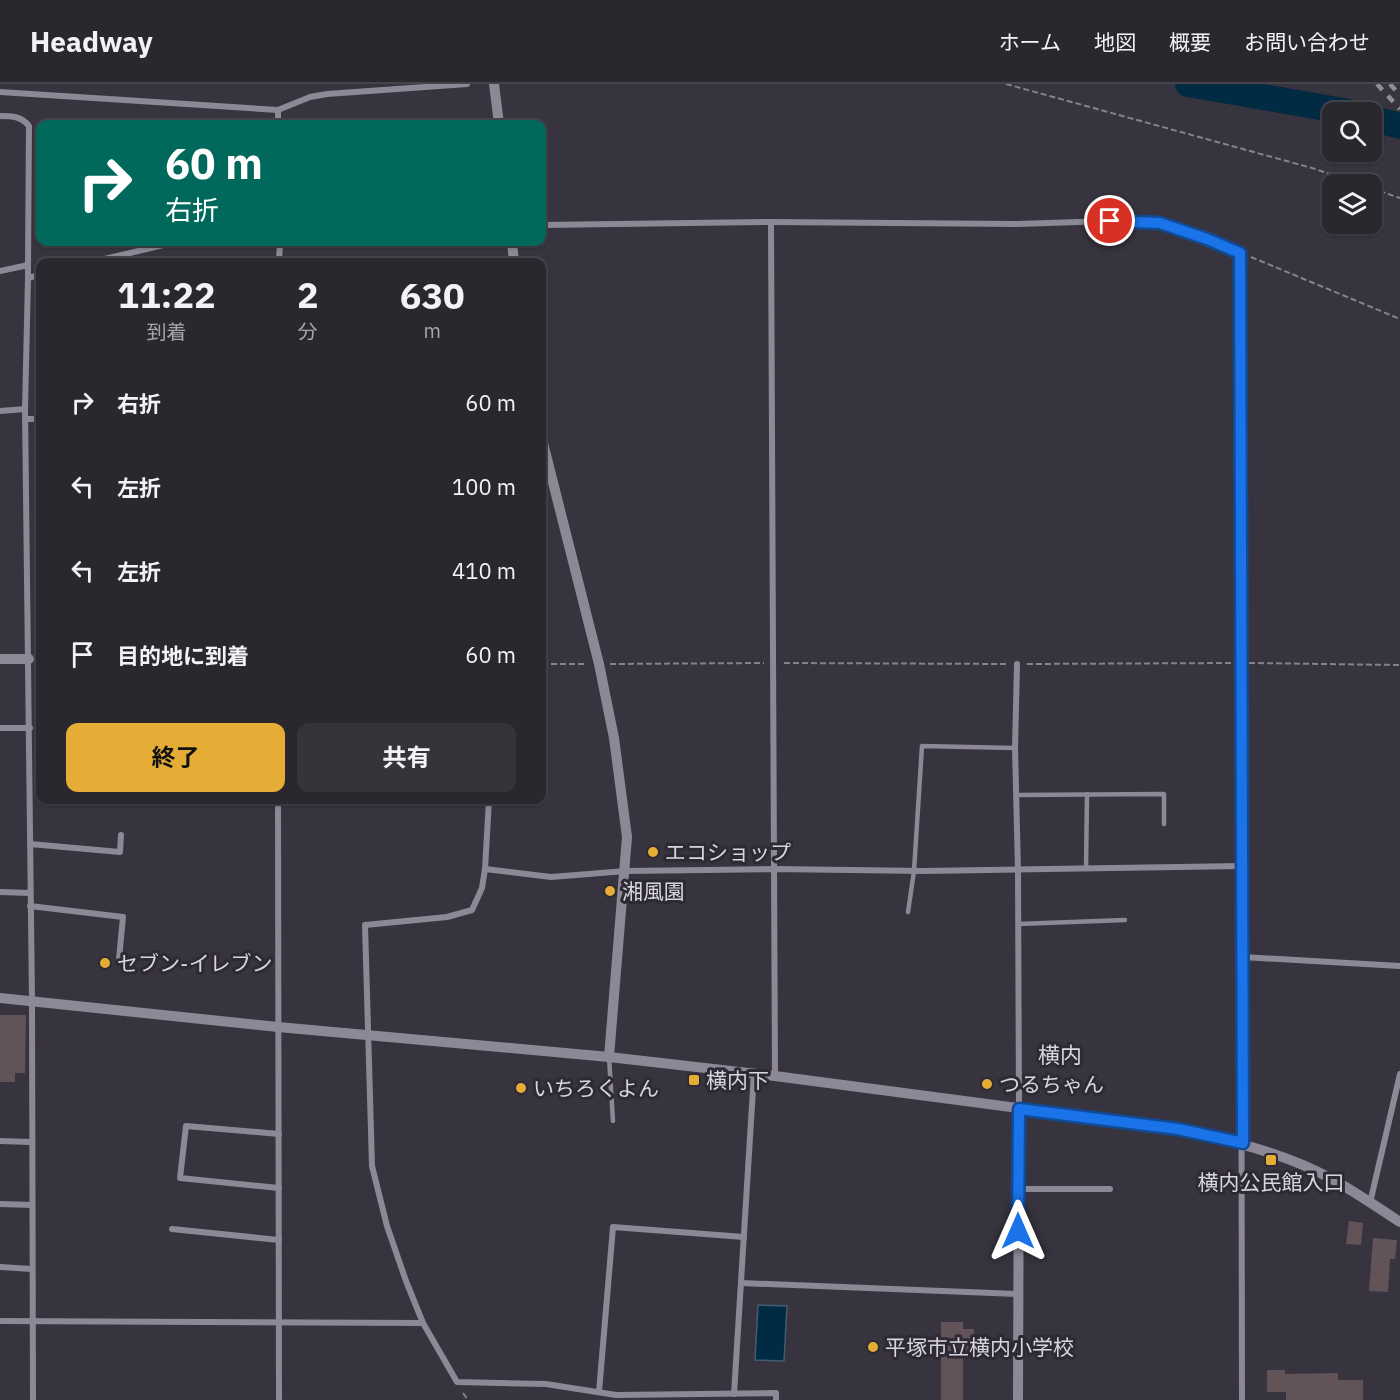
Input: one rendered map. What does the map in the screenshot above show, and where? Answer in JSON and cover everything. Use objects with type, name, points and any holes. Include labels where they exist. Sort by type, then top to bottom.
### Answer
[{"type":"street","points":[[0,92],[278,110],[327,94],[467,84]]},
{"type":"street","points":[[494,84],[498,120]]},
{"type":"street","points":[[278,110],[278,120]]},
{"type":"street","points":[[0,116],[16,116],[29,126],[25,419],[30,728],[33,1400]]},
{"type":"street","points":[[546,225],[771,222],[1017,224],[1110,221],[1160,223],[1240,253],[1242,1400]]},
{"type":"street","points":[[771,222],[775,1076]]},
{"type":"street","points":[[109,258],[159,246]]},
{"type":"street","points":[[0,271],[28,265]]},
{"type":"street","points":[[28,278],[36,276]]},
{"type":"street","points":[[0,411],[25,409]]},
{"type":"street","points":[[25,419],[36,419]]},
{"type":"street","points":[[546,455],[599,664],[627,837],[609,1057]]},
{"type":"street","points":[[0,659],[29,659]]},
{"type":"street","points":[[1017,664],[1018,1400]]},
{"type":"street","points":[[0,728],[30,728]]},
{"type":"street","points":[[278,804],[279,1400]]},
{"type":"street","points":[[489,804],[482,888],[472,910],[447,917],[365,925],[372,1166],[387,1226],[423,1323],[457,1382],[546,1384],[616,1395],[776,1394],[776,1400]]},
{"type":"street","points":[[30,844],[120,852],[121,835]]},
{"type":"street","points":[[485,869],[550,876],[626,871],[774,869],[914,871],[1242,866]]},
{"type":"street","points":[[0,892],[30,892]]},
{"type":"street","points":[[30,906],[123,917],[119,959]]},
{"type":"street","points":[[1243,957],[1400,966]]},
{"type":"street","points":[[0,998],[754,1073],[1178,1129],[1243,1143],[1290,1159],[1331,1178],[1400,1222]]},
{"type":"street","points":[[734,1394],[754,1073]]},
{"type":"street","points":[[1370,1203],[1400,1074]]},
{"type":"street","points":[[279,1134],[186,1126],[180,1178],[279,1188]]},
{"type":"street","points":[[0,1141],[31,1142]]},
{"type":"street","points":[[1018,1189],[1110,1190]]},
{"type":"street","points":[[0,1204],[32,1205]]},
{"type":"street","points":[[599,1392],[613,1227],[744,1237]]},
{"type":"street","points":[[172,1229],[279,1240]]},
{"type":"street","points":[[0,1267],[32,1269]]},
{"type":"street","points":[[741,1283],[1017,1294]]},
{"type":"street","points":[[0,1321],[423,1323]]},
{"type":"lane","points":[[908,912],[914,871],[922,746],[1016,748]]},
{"type":"lane","points":[[1086,869],[1087,794]]},
{"type":"lane","points":[[1017,795],[1164,794],[1164,824]]},
{"type":"lane","points":[[1018,924],[1125,921]]},
{"type":"lane","points":[[609,1057],[613,1121]]},
{"type":"path","points":[[1006,84],[1330,174]]},
{"type":"path","points":[[1382,192],[1400,198]]},
{"type":"path","points":[[1240,253],[1400,319]]},
{"type":"path","points":[[546,664],[1240,663],[1400,665]]},
{"type":"water","points":[[758,1305],[787,1306],[784,1361],[755,1360]]},
{"type":"building","points":[[0,1015],[26,1015],[25,1073],[15,1073],[15,1082],[0,1082]]},
{"type":"building","points":[[1349,1221],[1363,1223],[1361,1245],[1346,1244]]},
{"type":"building","points":[[1373,1238],[1397,1240],[1395,1259],[1390,1259],[1388,1292],[1369,1291]]},
{"type":"building","points":[[941,1322],[963,1322],[963,1329],[974,1329],[974,1357],[963,1357],[963,1400],[941,1400]]},
{"type":"building","points":[[1267,1370],[1285,1370],[1285,1374],[1338,1373],[1338,1380],[1363,1380],[1363,1400],[1286,1400],[1286,1392],[1267,1392]]},
{"type":"waterway","points":[[1188,84],[1322,107]]},
{"type":"waterway","points":[[1382,121],[1400,126]]},
{"type":"railway","points":[[1377,84],[1400,109]]},
{"type":"railway","points":[[1390,84],[1400,95]]},
{"type":"place","name":"エコショップ","points":[[653,852]]},
{"type":"place","name":"湘風園","points":[[610,891]]},
{"type":"place","name":"セブン-イレブン","points":[[105,963]]},
{"type":"place","name":"横内下","points":[[694,1080]]},
{"type":"place","name":"つるちゃん","points":[[987,1084]]},
{"type":"place","name":"いちろくよん","points":[[521,1088]]},
{"type":"place","name":"横内公民館入口","points":[[1271,1160]]},
{"type":"place","name":"平塚市立横内小学校","points":[[873,1347]]},
{"type":"district","name":"横内","points":[[1060,1054]]},
{"type":"route","points":[[1018,1231],[1019,1109],[1178,1129],[1243,1143],[1240,253],[1160,223],[1110,221]]}]
